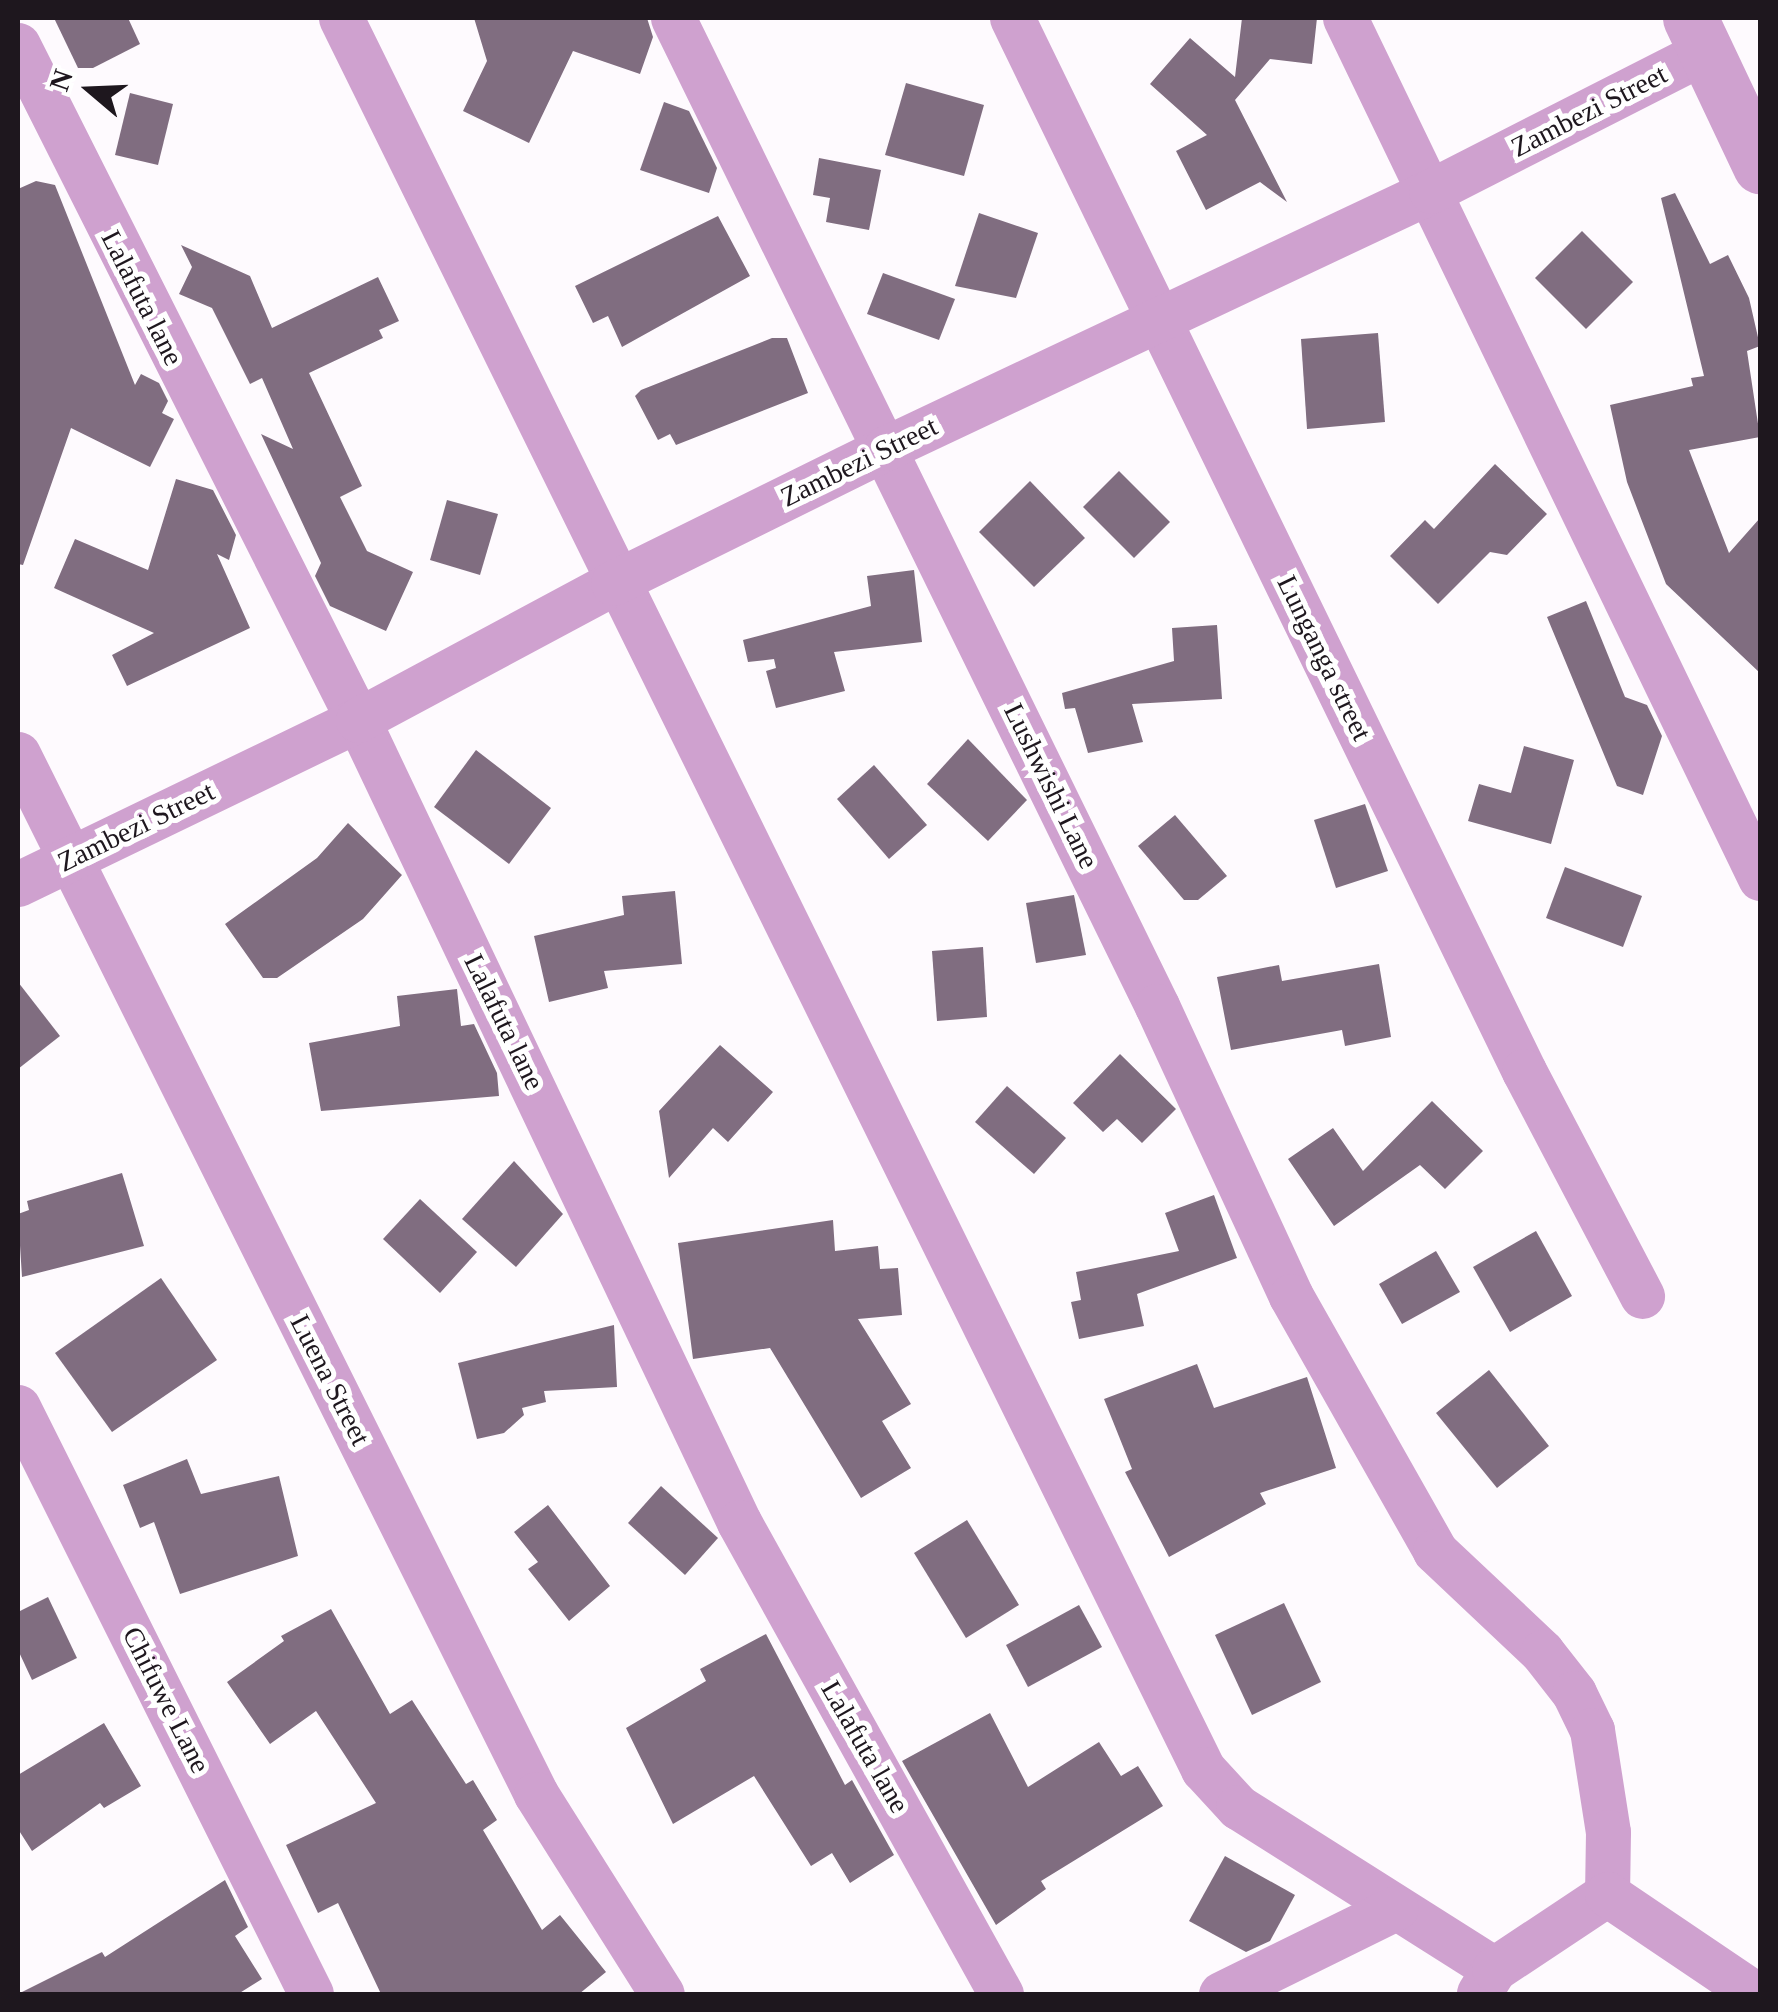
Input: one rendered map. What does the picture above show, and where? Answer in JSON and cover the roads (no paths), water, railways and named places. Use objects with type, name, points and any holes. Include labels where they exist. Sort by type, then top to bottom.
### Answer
[{"type":"street","points":[[341,18],[1204,1769],[1238,1807],[1396,1908],[1486,1982],[1607,1894],[1755,1994]]},
{"type":"street","name":"Lushwishi Lane","points":[[673,18],[886,448],[1291,1296],[1435,1550],[1542,1652],[1574,1693],[1595,1747],[1608,1832],[1607,1894]]},
{"type":"street","name":"Lunganga street","points":[[1012,18],[1524,1071],[1642,1296]]},
{"type":"street","points":[[1345,18],[1760,878]]},
{"type":"street","points":[[1698,34],[1748,105],[1760,166]]},
{"type":"street","name":"Zambezi Street","points":[[18,884],[358,720],[618,580],[886,448],[1431,191],[1698,34]]},
{"type":"street","name":"Lalafuta lane","points":[[18,45],[358,720],[740,1522],[1001,1994]]},
{"type":"street","name":"Luena Street","points":[[18,754],[536,1794],[662,1994]]},
{"type":"street","name":"Chifuwe Lane","points":[[18,1407],[311,1994]]},
{"type":"street","points":[[1221,1994],[1396,1908]]}]
